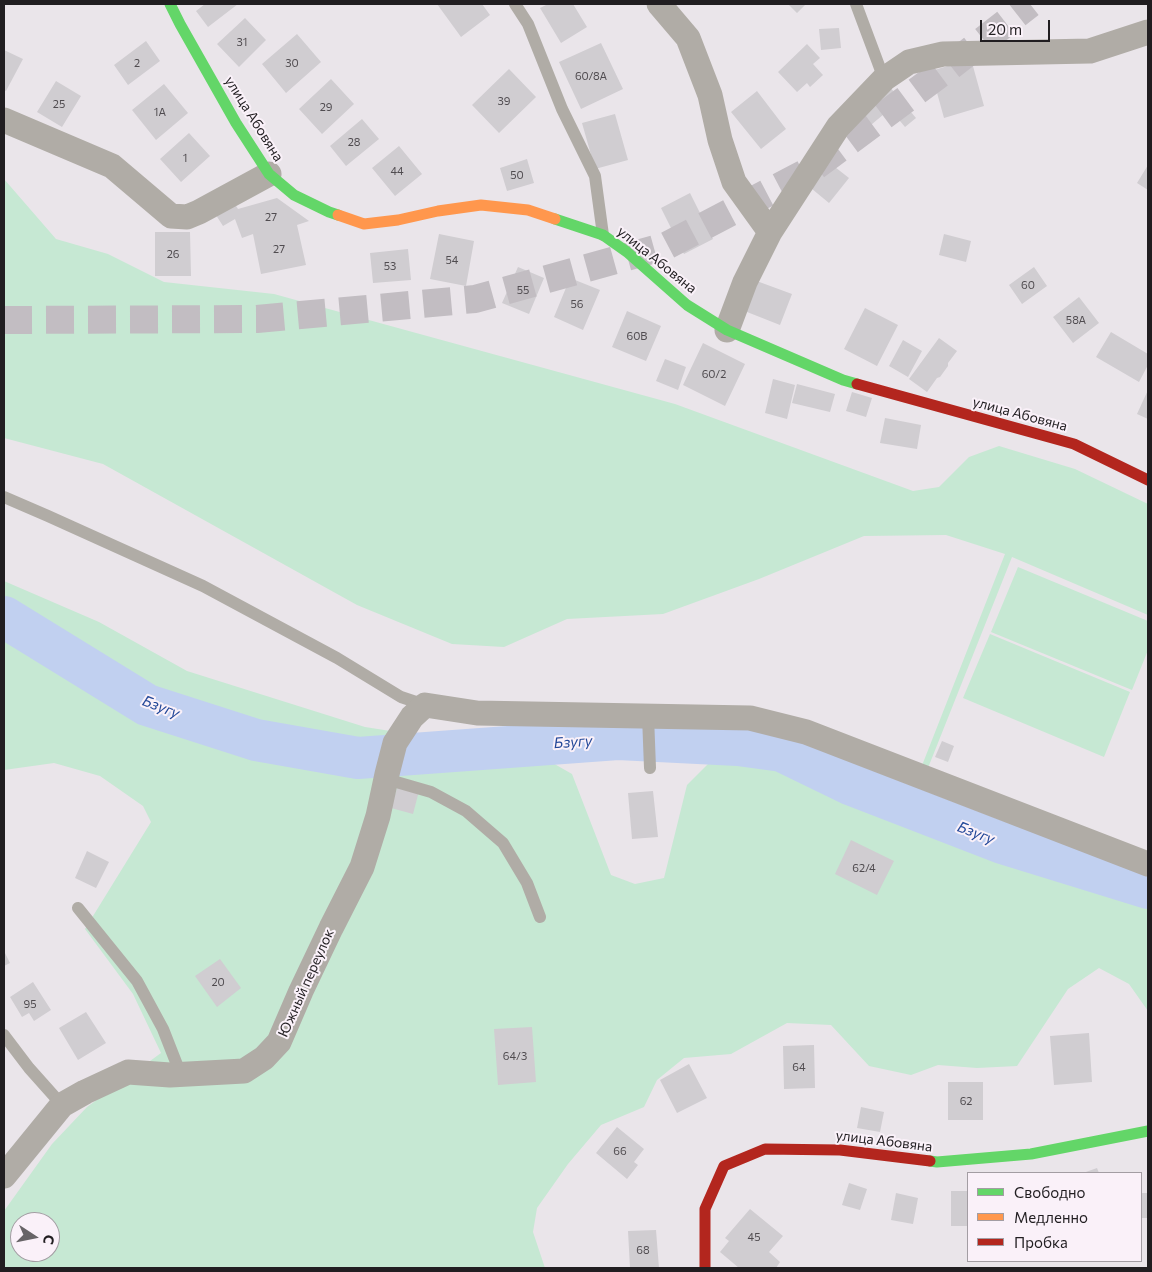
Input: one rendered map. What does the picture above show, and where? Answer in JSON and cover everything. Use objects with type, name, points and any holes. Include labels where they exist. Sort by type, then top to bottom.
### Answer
[{"type":"street","name":"улица Абовяна","points":[[170,4],[236,123],[270,174],[294,195],[329,212],[364,224],[398,220],[481,204],[528,210],[603,236],[627,252],[688,305],[727,330],[842,380],[1074,444],[1148,480]]},
{"type":"street","points":[[659,4],[688,38],[710,95],[720,140],[734,182],[770,232]]},
{"type":"street","points":[[727,330],[745,282],[770,232],[838,126],[884,79],[909,62],[943,54],[1090,51],[1148,32]]},
{"type":"street","points":[[4,120],[112,166],[171,216],[186,217],[199,212],[270,174]]},
{"type":"street","points":[[425,705],[477,713],[648,722],[750,718],[806,732],[1148,864]]},
{"type":"street","name":"Южный переулок","points":[[4,1176],[62,1105],[85,1092],[128,1072],[182,1075],[244,1071],[264,1058],[280,1042],[309,973],[362,867],[378,816],[386,776],[396,743],[412,717],[425,705]]},
{"type":"street","name":"улица Абовяна","points":[[706,1268],[705,1209],[724,1166],[765,1149],[840,1150],[937,1162],[1031,1154],[1148,1131]]},
{"type":"lane","points":[[515,4],[528,24],[562,109],[595,176],[603,236]]},
{"type":"lane","points":[[856,4],[884,79]]},
{"type":"lane","points":[[4,497],[203,586],[337,658],[401,697],[425,705]]},
{"type":"lane","points":[[648,722],[650,768]]},
{"type":"lane","points":[[386,776],[432,792],[466,811],[503,842],[527,883],[540,917]]},
{"type":"lane","points":[[78,908],[137,981],[163,1029],[182,1075]]},
{"type":"lane","points":[[4,1035],[29,1068],[62,1105]]},
{"type":"green space","points":[[4,179],[56,239],[108,254],[164,282],[274,294],[675,404],[913,491],[939,487],[969,457],[999,446],[1075,469],[1148,504],[1148,615],[1012,557],[916,798],[1077,857],[1148,876],[1148,1011],[1129,984],[1099,968],[1068,989],[1017,1066],[977,1068],[938,1065],[911,1075],[869,1066],[831,1025],[787,1023],[731,1054],[684,1058],[657,1080],[644,1107],[601,1125],[568,1164],[537,1208],[533,1232],[545,1268],[4,1268],[4,1211],[52,1144],[87,1107],[161,1053],[133,994],[85,929],[151,822],[143,806],[100,776],[54,763],[4,770],[4,581],[99,622],[187,671],[365,727],[537,754],[572,774],[611,875],[635,884],[664,878],[687,785],[714,758],[766,754],[910,796],[1005,554],[946,535],[864,536],[759,579],[663,614],[567,619],[504,647],[452,644],[357,605],[103,464],[4,438]]},
{"type":"green space","points":[[1018,567],[1148,621],[1148,650],[1132,690],[991,632]]},
{"type":"green space","points":[[990,634],[1130,692],[1104,757],[963,698]]},
{"type":"building","points":[[205,4],[238,4],[208,27],[196,11]]},
{"type":"building","points":[[437,4],[482,4],[490,15],[461,37]]},
{"type":"building","points":[[548,4],[573,4],[587,27],[561,43],[540,8]]},
{"type":"building","points":[[788,4],[806,4],[797,13]]},
{"type":"building","points":[[245,18],[266,40],[239,67],[217,44]]},
{"type":"building","points":[[839,28],[841,48],[821,50],[819,29]]},
{"type":"building","points":[[297,34],[321,62],[286,93],[262,64]]},
{"type":"building","points":[[146,41],[160,61],[128,85],[114,65]]},
{"type":"building","points":[[601,43],[623,89],[581,109],[559,62]]},
{"type":"building","points":[[807,44],[820,58],[813,64],[823,75],[810,87],[807,83],[797,92],[778,72]]},
{"type":"building","points":[[4,50],[23,59],[6,91],[4,90]]},
{"type":"building","points":[[971,59],[984,106],[944,118],[931,71]]},
{"type":"building","points":[[509,69],[536,97],[499,133],[472,105]]},
{"type":"building","points":[[331,79],[354,104],[322,134],[299,109]]},
{"type":"building","points":[[56,81],[81,96],[62,127],[37,112]]},
{"type":"building","points":[[164,84],[188,113],[156,140],[132,110]]},
{"type":"building","points":[[889,86],[916,118],[905,127],[890,109],[853,140],[841,126]]},
{"type":"building","points":[[757,91],[786,129],[761,149],[731,112]]},
{"type":"building","points":[[615,114],[628,160],[595,169],[582,123]]},
{"type":"building","points":[[362,119],[379,139],[346,166],[330,146]]},
{"type":"building","points":[[189,133],[210,156],[181,182],[160,159]]},
{"type":"building","points":[[399,146],[422,174],[395,196],[372,168]]},
{"type":"building","points":[[527,159],[534,183],[507,191],[500,168]]},
{"type":"building","points":[[826,160],[849,178],[829,203],[806,184]]},
{"type":"building","points":[[1148,165],[1148,190],[1137,183]]},
{"type":"building","points":[[690,193],[713,239],[684,254],[661,208]]},
{"type":"building","points":[[277,198],[309,221],[297,225],[306,265],[261,274],[253,234],[242,238],[235,219],[223,226],[214,212],[233,201],[238,209]]},
{"type":"building","points":[[155,232],[190,232],[191,276],[155,276]]},
{"type":"building","points":[[439,234],[474,241],[466,286],[430,279]]},
{"type":"building","points":[[944,234],[971,241],[966,262],[939,255]]},
{"type":"building","points":[[408,249],[411,280],[373,283],[370,253]]},
{"type":"building","points":[[518,267],[544,278],[529,314],[502,303]]},
{"type":"building","points":[[1034,267],[1047,286],[1022,304],[1009,285]]},
{"type":"building","points":[[570,278],[600,290],[583,330],[554,317]]},
{"type":"building","points":[[754,280],[792,294],[780,325],[742,310]]},
{"type":"building","points":[[1079,297],[1099,323],[1073,343],[1053,317]]},
{"type":"building","points":[[865,308],[898,325],[877,366],[844,349]]},
{"type":"building","points":[[627,311],[661,326],[646,361],[612,347]]},
{"type":"building","points":[[1111,332],[1148,354],[1148,365],[1139,382],[1096,357]]},
{"type":"building","points":[[939,338],[957,351],[940,377],[937,378],[927,392],[909,379]]},
{"type":"building","points":[[903,340],[922,351],[908,377],[889,366]]},
{"type":"building","points":[[703,343],[745,364],[725,406],[683,385]]},
{"type":"building","points":[[665,359],[686,367],[678,390],[656,381]]},
{"type":"building","points":[[773,379],[795,385],[787,419],[765,413]]},
{"type":"building","points":[[797,384],[835,394],[830,412],[792,403]]},
{"type":"building","points":[[1148,390],[1148,419],[1137,414]]},
{"type":"building","points":[[852,392],[872,398],[866,417],[846,411]]},
{"type":"building","points":[[885,418],[921,425],[917,449],[880,443]]},
{"type":"building","points":[[942,741],[954,746],[948,762],[935,757]]},
{"type":"building","points":[[398,785],[419,791],[413,814],[391,808]]},
{"type":"building","points":[[653,791],[658,837],[632,839],[628,793]]},
{"type":"building","points":[[851,840],[894,861],[877,895],[835,874]]},
{"type":"building","points":[[87,851],[109,862],[96,888],[75,878]]},
{"type":"building","points":[[4,951],[10,963],[4,966]]},
{"type":"building","points":[[220,959],[241,988],[217,1007],[195,976]]},
{"type":"building","points":[[33,982],[51,1010],[34,1021],[29,1013],[22,1017],[10,997]]},
{"type":"building","points":[[86,1012],[106,1043],[78,1060],[59,1028]]},
{"type":"building","points":[[532,1027],[536,1082],[498,1085],[494,1029]]},
{"type":"building","points":[[1089,1033],[1092,1082],[1054,1085],[1050,1036]]},
{"type":"building","points":[[814,1045],[815,1088],[784,1089],[783,1046]]},
{"type":"building","points":[[689,1064],[707,1098],[677,1113],[660,1080]]},
{"type":"building","points":[[948,1082],[983,1082],[983,1120],[948,1120]]},
{"type":"building","points":[[861,1107],[884,1112],[880,1132],[857,1128]]},
{"type":"building","points":[[617,1127],[644,1149],[634,1162],[638,1165],[627,1179],[596,1153]]},
{"type":"building","points":[[1097,1168],[1099,1172],[1086,1172]]},
{"type":"building","points":[[849,1183],[867,1189],[860,1210],[842,1205]]},
{"type":"building","points":[[951,1191],[967,1191],[967,1226],[951,1226]]},
{"type":"building","points":[[896,1193],[918,1198],[913,1224],[891,1220]]},
{"type":"building","points":[[1142,1193],[1148,1193],[1148,1218],[1142,1218]]},
{"type":"building","points":[[750,1209],[783,1236],[769,1252],[780,1262],[776,1268],[739,1268],[720,1252],[729,1241],[725,1238]]},
{"type":"building","points":[[656,1230],[659,1268],[630,1268],[628,1231]]},
{"type":"waterway","name":"Бзугу","points":[[4,617],[147,705],[256,740],[358,758],[618,739],[738,745],[782,751],[852,785],[1002,843],[1148,888]]},
{"type":"tunnel","points":[[4,320],[257,319],[475,299],[666,246],[809,171],[948,68],[1030,4]]},
{"type":"traffic: fast","points":[[170,4],[236,123],[269,174],[294,195],[338,215]]},
{"type":"traffic: fast","points":[[555,219],[603,235],[627,252],[687,305],[727,330],[843,380],[857,384]]},
{"type":"traffic: fast","points":[[930,1161],[1031,1154],[1148,1131]]},
{"type":"traffic: slow","points":[[338,215],[364,224],[398,220],[438,211],[481,205],[528,210],[555,219]]},
{"type":"traffic: jam","points":[[857,384],[1074,444],[1148,480]]},
{"type":"traffic: jam","points":[[705,1268],[705,1209],[724,1166],[765,1149],[840,1150],[930,1161]]}]
